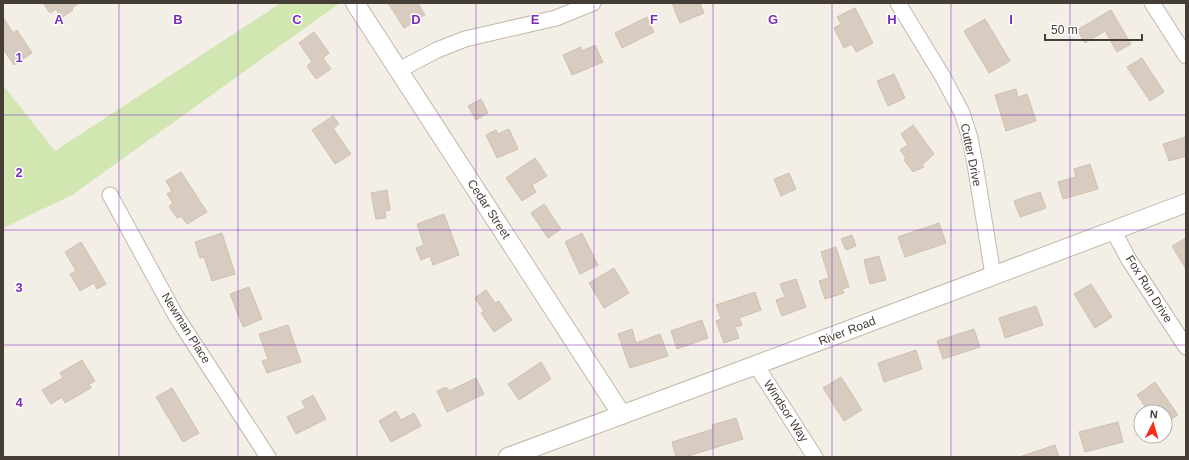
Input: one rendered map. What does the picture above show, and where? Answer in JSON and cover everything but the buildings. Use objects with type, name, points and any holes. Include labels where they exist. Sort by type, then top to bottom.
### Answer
[{"type":"street","name":"Cedar Street","points":[[355,3],[622,415]]},
{"type":"street","points":[[399,70],[436,50],[465,39],[556,18],[593,3]]},
{"type":"street","name":"Cutter Drive","points":[[898,3],[943,77],[962,113],[974,158],[993,275]]},
{"type":"street","points":[[1152,3],[1186,56]]},
{"type":"street","name":"Newman Place","points":[[110,195],[176,316],[268,457]]},
{"type":"street","name":"River Road","points":[[508,457],[756,366],[1186,203]]},
{"type":"street","name":"Fox Run Drive","points":[[1114,230],[1129,260],[1186,347]]},
{"type":"street","name":"Windsor Way","points":[[756,366],[815,457]]},
{"type":"green space","points":[[281,3],[340,3],[72,195],[3,228],[3,85],[55,151]]}]
